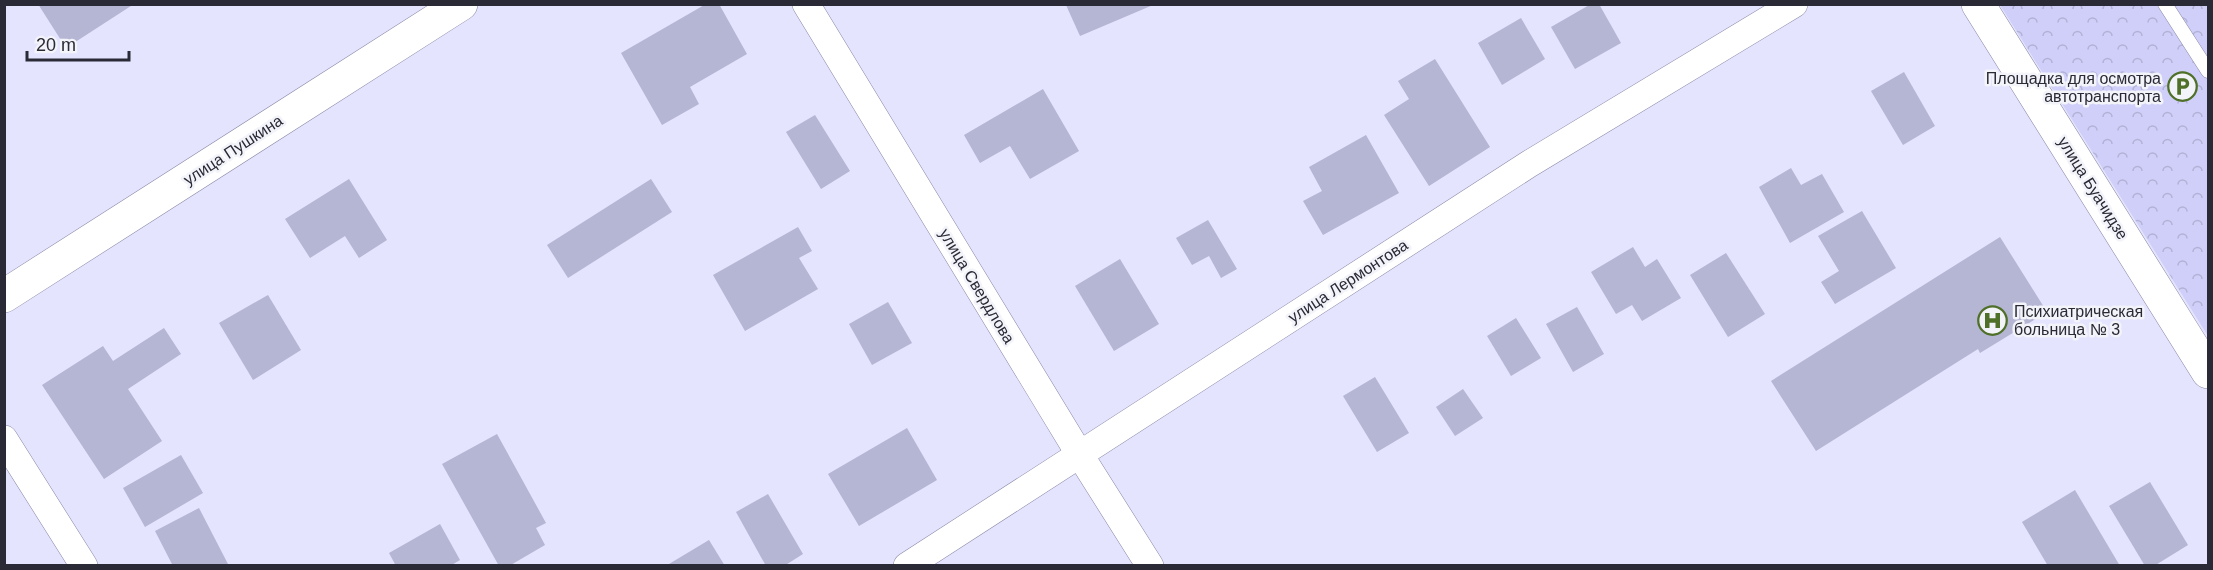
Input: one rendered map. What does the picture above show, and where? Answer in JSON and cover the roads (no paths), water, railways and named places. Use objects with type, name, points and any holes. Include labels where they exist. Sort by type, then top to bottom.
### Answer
[{"type":"street","name":"улица Пушкина","points":[[4,296],[461,4]]},
{"type":"street","name":"улица Свердлова","points":[[806,4],[1150,566]]},
{"type":"street","name":"улица Лермонтова","points":[[907,566],[1528,164],[1794,4]]},
{"type":"street","name":"улица Буачидзе","points":[[1978,4],[2208,372]]},
{"type":"street","points":[[4,439],[84,566]]},
{"type":"lane","points":[[2165,4],[2208,71]]},
{"type":"place","name":"Площадка для осмотра автотранспорта","points":[[2182,87]]},
{"type":"place","name":"Психиатрическая больница № 3","points":[[1993,320]]}]
